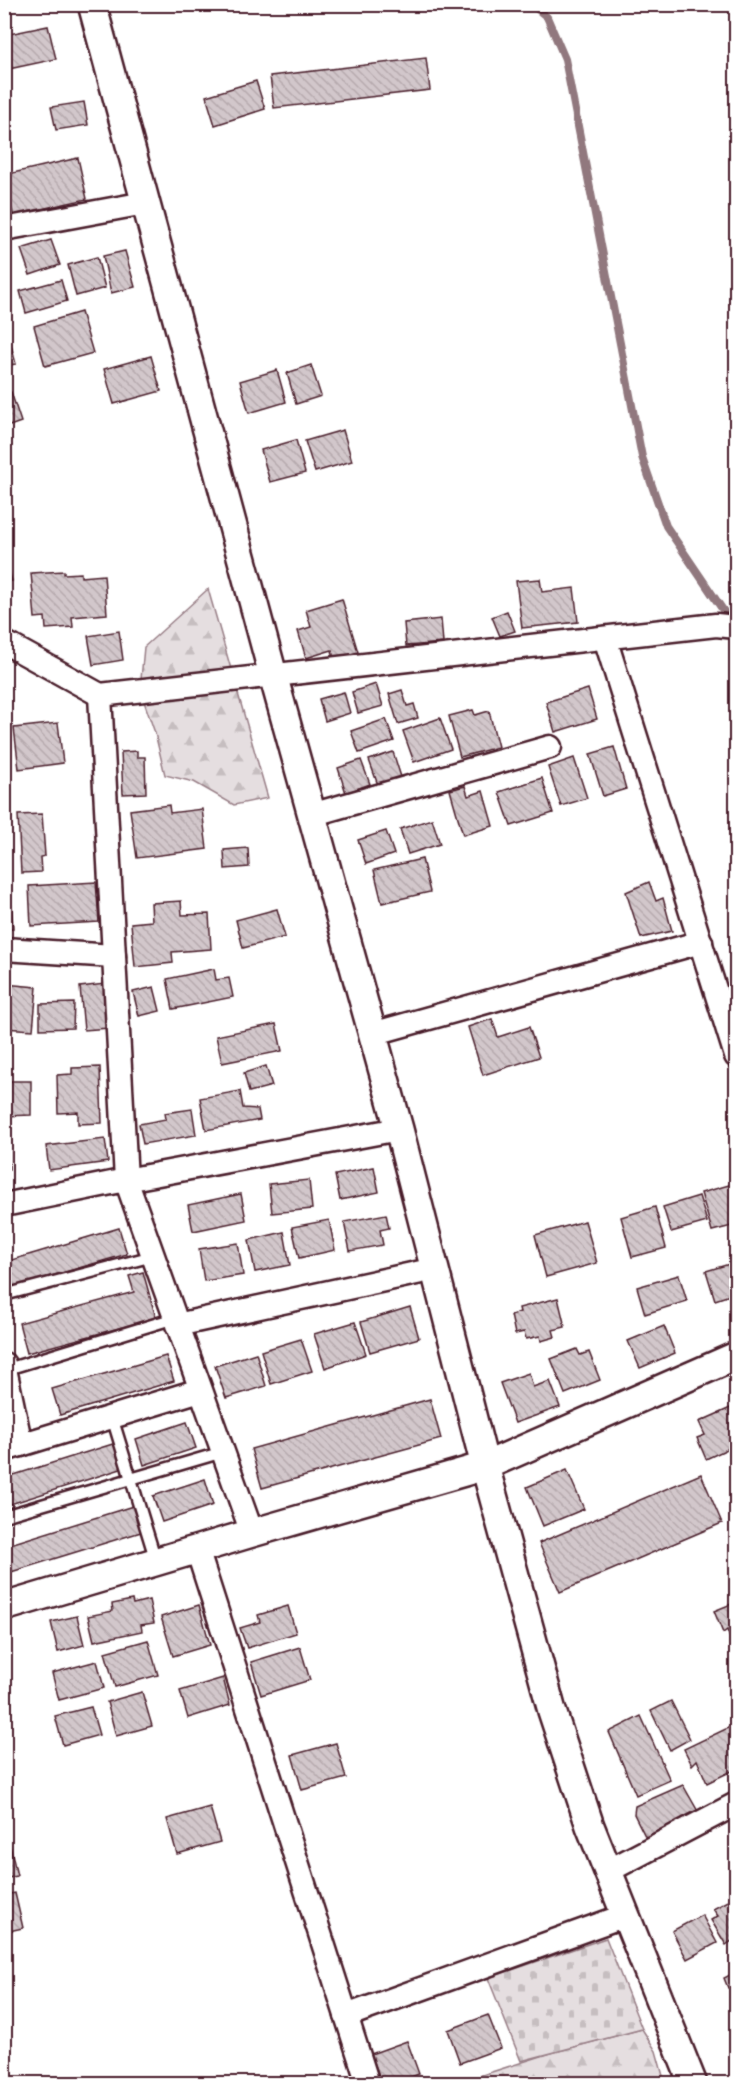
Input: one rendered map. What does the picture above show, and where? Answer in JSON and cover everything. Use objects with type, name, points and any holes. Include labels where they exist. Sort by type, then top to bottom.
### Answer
[{"type":"street","points":[[92,4],[311,815],[399,1129],[485,1466],[552,1711],[590,1826],[693,2084]]},
{"type":"street","points":[[4,229],[145,203]]},
{"type":"street","points":[[4,642],[100,695],[716,626],[736,627]]},
{"type":"street","points":[[605,638],[736,1056]]},
{"type":"street","points":[[100,695],[126,1180],[252,1533]]},
{"type":"street","points":[[311,815],[550,747]]},
{"type":"street","points":[[372,1034],[701,942]]},
{"type":"street","points":[[4,949],[114,956]]},
{"type":"street","points":[[4,1206],[126,1180],[399,1129]]},
{"type":"street","points":[[176,1321],[435,1269]]},
{"type":"street","points":[[4,1607],[485,1466],[736,1356]]},
{"type":"street","points":[[5,1368],[13,1447],[201,1390]]},
{"type":"street","points":[[197,1549],[368,2084]]},
{"type":"street","points":[[608,1870],[736,1804]]},
{"type":"street","points":[[346,2016],[626,1915]]},
{"type":"lane","points":[[4,1295],[153,1256]]},
{"type":"lane","points":[[5,1368],[176,1321]]},
{"type":"lane","points":[[112,1417],[156,1561]]},
{"type":"lane","points":[[4,1516],[223,1452]]},
{"type":"green space","points":[[208,589],[268,798],[234,805],[194,782],[165,775],[155,733],[140,690],[144,647]]},
{"type":"green space","points":[[606,1938],[642,2029],[521,2061],[488,1978]]},
{"type":"green space","points":[[642,2029],[656,2051],[665,2083],[576,2083],[572,2079],[553,2084],[454,2084],[551,2053]]},
{"type":"building","points":[[48,26],[56,59],[4,70],[4,35]]},
{"type":"building","points":[[426,58],[430,90],[274,108],[270,76]]},
{"type":"building","points":[[256,81],[265,109],[215,125],[206,96]]},
{"type":"building","points":[[84,102],[88,125],[56,130],[51,107]]},
{"type":"building","points":[[78,158],[87,199],[13,215],[4,175]]},
{"type":"building","points":[[51,240],[60,265],[30,275],[21,249]]},
{"type":"building","points":[[125,251],[135,287],[111,293],[103,256]]},
{"type":"building","points":[[97,257],[105,288],[76,296],[68,265]]},
{"type":"building","points":[[61,280],[67,301],[26,313],[20,291]]},
{"type":"building","points":[[81,312],[93,353],[45,366],[34,326]]},
{"type":"building","points":[[8,334],[16,364],[4,366],[4,335]]},
{"type":"building","points":[[151,356],[161,391],[114,404],[104,369]]},
{"type":"building","points":[[311,365],[321,396],[296,404],[287,373]]},
{"type":"building","points":[[277,370],[286,402],[249,413],[240,381]]},
{"type":"building","points":[[11,392],[21,422],[4,428],[4,395]]},
{"type":"building","points":[[343,430],[352,461],[315,472],[305,441]]},
{"type":"building","points":[[296,440],[305,473],[270,482],[261,450]]},
{"type":"building","points":[[4,552],[12,581],[4,583]]},
{"type":"building","points":[[64,571],[64,574],[81,573],[81,577],[104,575],[107,614],[72,617],[73,627],[46,629],[45,617],[35,618],[31,573]]},
{"type":"building","points":[[540,579],[542,592],[574,588],[578,622],[522,628],[516,581]]},
{"type":"building","points":[[342,599],[358,652],[334,659],[332,650],[306,658],[298,631],[311,627],[306,610]]},
{"type":"building","points":[[507,611],[515,631],[500,636],[492,617]]},
{"type":"building","points":[[441,619],[443,643],[406,646],[404,623]]},
{"type":"building","points":[[119,631],[123,660],[93,665],[88,636]]},
{"type":"building","points":[[376,684],[383,706],[358,713],[352,692]]},
{"type":"building","points":[[588,689],[597,719],[555,732],[546,702]]},
{"type":"building","points":[[402,690],[407,706],[414,704],[418,718],[398,724],[389,694]]},
{"type":"building","points":[[344,692],[350,713],[325,721],[319,699]]},
{"type":"building","points":[[473,710],[475,715],[489,711],[498,747],[460,757],[449,716]]},
{"type":"building","points":[[440,718],[451,749],[414,762],[403,731]]},
{"type":"building","points":[[386,719],[394,741],[359,753],[351,731]]},
{"type":"building","points":[[58,723],[63,763],[19,769],[14,728]]},
{"type":"building","points":[[614,747],[626,789],[603,796],[590,754]]},
{"type":"building","points":[[137,751],[137,757],[145,757],[146,793],[123,794],[121,752]]},
{"type":"building","points":[[393,752],[401,777],[378,785],[369,760]]},
{"type":"building","points":[[574,758],[587,798],[561,806],[548,767]]},
{"type":"building","points":[[361,760],[370,784],[346,793],[338,768]]},
{"type":"building","points":[[542,778],[553,813],[511,826],[499,792]]},
{"type":"building","points":[[465,786],[468,796],[483,791],[493,826],[463,835],[450,790]]},
{"type":"building","points":[[169,805],[170,813],[202,809],[207,849],[137,858],[130,810]]},
{"type":"building","points":[[42,814],[45,856],[40,857],[41,872],[21,873],[18,815]]},
{"type":"building","points":[[432,819],[440,844],[408,854],[400,829]]},
{"type":"building","points":[[386,831],[394,854],[366,864],[358,840]]},
{"type":"building","points":[[248,848],[249,867],[225,869],[224,850]]},
{"type":"building","points":[[422,859],[430,892],[382,903],[374,870]]},
{"type":"building","points":[[96,882],[99,922],[31,926],[29,886]]},
{"type":"building","points":[[649,882],[656,901],[663,898],[672,931],[641,938],[626,892]]},
{"type":"building","points":[[4,886],[10,886],[13,929],[4,930]]},
{"type":"building","points":[[181,901],[182,915],[209,914],[211,949],[172,952],[173,963],[135,967],[131,923],[152,921],[151,903]]},
{"type":"building","points":[[277,909],[285,937],[243,948],[236,920]]},
{"type":"building","points":[[214,969],[216,980],[229,978],[233,997],[173,1009],[167,979]]},
{"type":"building","points":[[4,984],[37,987],[33,1030],[4,1028]]},
{"type":"building","points":[[105,984],[109,1028],[84,1030],[80,987]]},
{"type":"building","points":[[154,987],[160,1011],[139,1016],[133,992]]},
{"type":"building","points":[[74,1003],[73,1028],[40,1029],[40,1004]]},
{"type":"building","points":[[492,1019],[498,1037],[529,1027],[539,1057],[483,1075],[468,1027]]},
{"type":"building","points":[[276,1024],[282,1051],[222,1063],[216,1036]]},
{"type":"building","points":[[266,1066],[272,1086],[249,1092],[244,1073]]},
{"type":"building","points":[[4,1067],[5,1081],[31,1081],[31,1115],[4,1116]]},
{"type":"building","points":[[100,1067],[102,1123],[78,1124],[78,1112],[58,1113],[57,1075],[72,1074],[72,1068]]},
{"type":"building","points":[[240,1091],[243,1108],[258,1109],[260,1120],[206,1130],[200,1098]]},
{"type":"building","points":[[192,1109],[196,1135],[143,1144],[139,1124],[166,1119],[165,1113]]},
{"type":"building","points":[[4,1128],[9,1128],[9,1169],[4,1169]]},
{"type":"building","points":[[105,1139],[108,1162],[49,1170],[46,1146]]},
{"type":"building","points":[[374,1167],[379,1192],[340,1200],[335,1175]]},
{"type":"building","points":[[309,1180],[312,1209],[272,1213],[269,1184]]},
{"type":"building","points":[[736,1183],[736,1225],[712,1231],[701,1193]]},
{"type":"building","points":[[241,1194],[246,1220],[193,1231],[188,1205]]},
{"type":"building","points":[[699,1196],[707,1222],[671,1232],[663,1207]]},
{"type":"building","points":[[655,1207],[666,1248],[632,1257],[621,1217]]},
{"type":"building","points":[[386,1214],[389,1228],[380,1230],[383,1245],[350,1251],[344,1222]]},
{"type":"building","points":[[329,1220],[335,1250],[299,1258],[292,1227]]},
{"type":"building","points":[[585,1221],[597,1263],[546,1277],[535,1235]]},
{"type":"building","points":[[119,1228],[127,1254],[13,1287],[5,1262]]},
{"type":"building","points":[[284,1232],[290,1265],[255,1272],[249,1240]]},
{"type":"building","points":[[238,1243],[243,1275],[204,1281],[199,1249]]},
{"type":"building","points":[[736,1262],[736,1293],[715,1300],[706,1271]]},
{"type":"building","points":[[143,1272],[156,1318],[27,1353],[19,1323],[134,1292],[129,1276]]},
{"type":"building","points":[[679,1275],[687,1301],[645,1314],[637,1287]]},
{"type":"building","points":[[558,1298],[565,1327],[553,1330],[555,1337],[541,1341],[540,1336],[526,1339],[524,1332],[515,1334],[511,1315],[520,1312],[519,1308]]},
{"type":"building","points":[[410,1307],[419,1338],[370,1352],[361,1322]]},
{"type":"building","points":[[355,1322],[366,1354],[325,1368],[314,1334]]},
{"type":"building","points":[[664,1326],[675,1353],[640,1368],[628,1341]]},
{"type":"building","points":[[301,1339],[312,1371],[271,1384],[261,1351]]},
{"type":"building","points":[[577,1349],[580,1355],[589,1352],[600,1380],[565,1394],[551,1359]]},
{"type":"building","points":[[256,1353],[266,1386],[226,1398],[215,1366]]},
{"type":"building","points":[[166,1356],[174,1381],[60,1415],[52,1389]]},
{"type":"building","points":[[529,1373],[533,1387],[550,1381],[560,1407],[515,1423],[500,1383]]},
{"type":"building","points":[[430,1399],[441,1439],[262,1488],[251,1449]]},
{"type":"building","points":[[735,1406],[736,1445],[706,1459],[697,1438],[705,1435],[699,1422]]},
{"type":"building","points":[[187,1422],[196,1448],[144,1465],[136,1439]]},
{"type":"building","points":[[116,1443],[124,1468],[4,1506],[4,1478]]},
{"type":"building","points":[[567,1470],[584,1509],[543,1526],[527,1487]]},
{"type":"building","points":[[701,1474],[722,1523],[560,1592],[539,1543]]},
{"type":"building","points":[[205,1479],[213,1505],[162,1522],[153,1496]]},
{"type":"building","points":[[133,1506],[141,1532],[11,1572],[4,1546]]},
{"type":"building","points":[[132,1600],[133,1604],[149,1600],[154,1623],[141,1625],[142,1631],[94,1641],[88,1616],[113,1611],[112,1604]]},
{"type":"building","points":[[736,1602],[736,1654],[727,1630],[723,1633],[714,1611]]},
{"type":"building","points":[[199,1605],[210,1645],[173,1656],[161,1617]]},
{"type":"building","points":[[288,1606],[296,1633],[247,1648],[240,1628],[260,1622],[258,1615]]},
{"type":"building","points":[[77,1616],[84,1645],[58,1652],[51,1622]]},
{"type":"building","points":[[148,1640],[158,1675],[115,1687],[105,1652]]},
{"type":"building","points":[[300,1647],[310,1680],[261,1695],[251,1662]]},
{"type":"building","points":[[97,1661],[104,1688],[59,1700],[52,1673]]},
{"type":"building","points":[[223,1678],[230,1705],[188,1718],[180,1691]]},
{"type":"building","points":[[142,1692],[152,1726],[116,1736],[107,1702]]},
{"type":"building","points":[[671,1701],[690,1739],[670,1750],[651,1711]]},
{"type":"building","points":[[91,1707],[99,1735],[63,1745],[55,1716]]},
{"type":"building","points":[[641,1716],[670,1780],[636,1795],[609,1732]]},
{"type":"building","points":[[732,1726],[736,1735],[736,1769],[707,1783],[697,1760],[692,1765],[684,1749]]},
{"type":"building","points":[[336,1743],[346,1778],[302,1790],[292,1755]]},
{"type":"building","points":[[683,1785],[700,1815],[647,1840],[634,1814],[635,1806]]},
{"type":"building","points":[[210,1807],[220,1842],[177,1854],[167,1819]]},
{"type":"building","points":[[9,1841],[17,1876],[4,1879],[4,1842]]},
{"type":"building","points":[[15,1893],[23,1928],[4,1932],[4,1895]]},
{"type":"building","points":[[734,1898],[736,1938],[726,1945],[711,1920],[718,1916],[713,1909]]},
{"type":"building","points":[[702,1915],[717,1943],[687,1959],[672,1931]]},
{"type":"building","points":[[736,1972],[736,1984],[728,1988],[724,1978]]},
{"type":"building","points":[[488,2015],[501,2048],[460,2063],[448,2030]]},
{"type":"building","points":[[407,2041],[419,2074],[392,2084],[382,2084],[371,2054]]},
{"type":"waterway","points":[[531,4],[547,17],[565,59],[642,457],[666,526],[731,622]]}]
